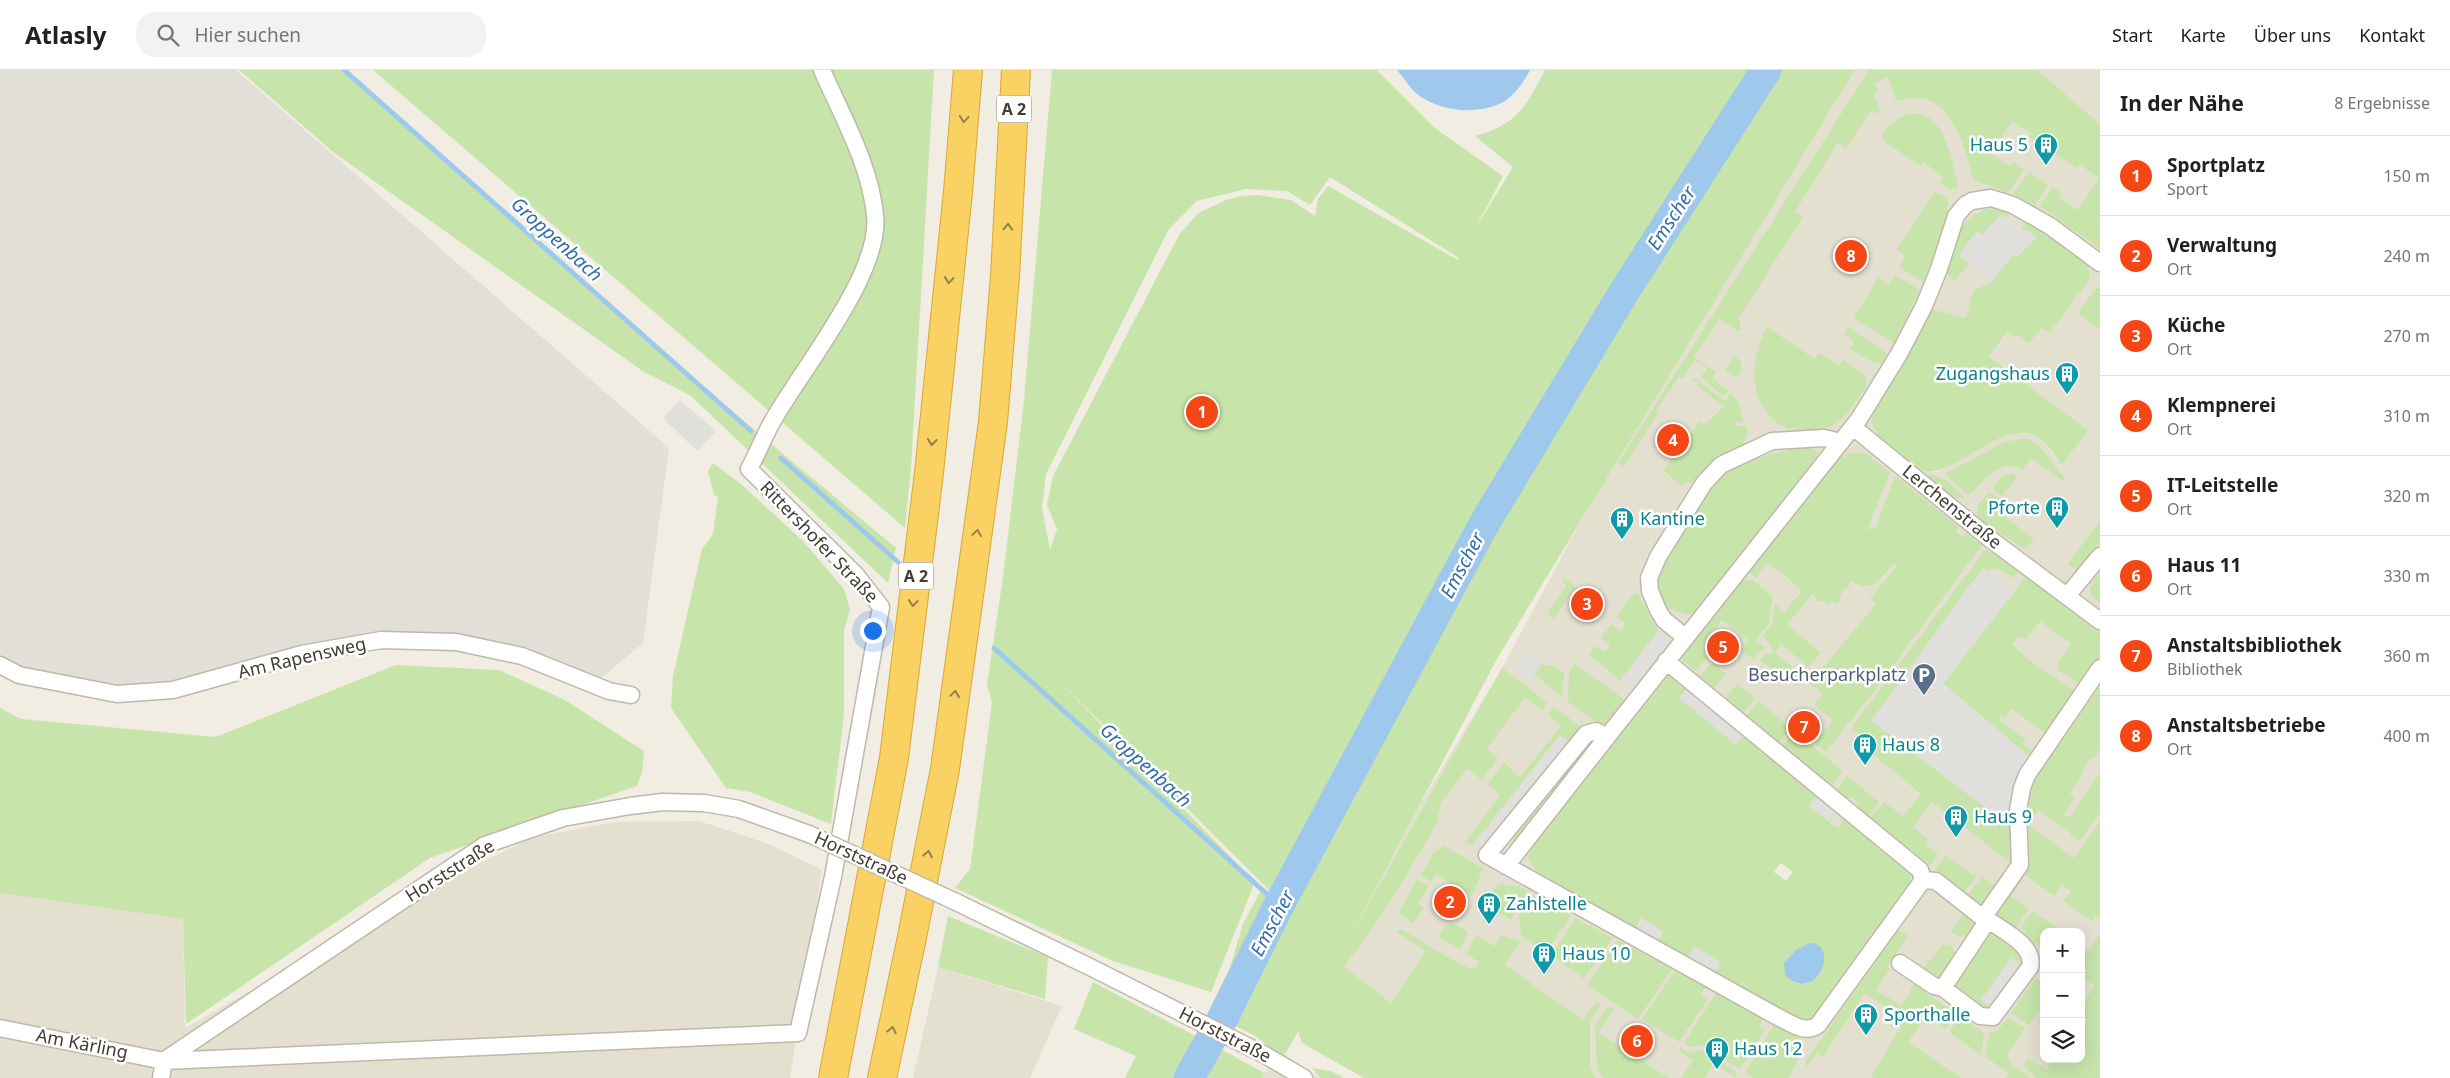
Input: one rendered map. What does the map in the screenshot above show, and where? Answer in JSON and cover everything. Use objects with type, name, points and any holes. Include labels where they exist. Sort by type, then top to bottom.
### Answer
[{"type":"highway","name":"A 2","points":[[833,1078],[894,758],[929,473],[958,192],[968,70]]},
{"type":"highway","name":"A 2","points":[[882,1078],[945,769],[992,422],[1005,276],[1016,70]]},
{"type":"street","name":"Rittershofer Straße","points":[[164,1061],[798,1033],[833,877],[881,607],[856,575],[749,470],[772,422],[843,310],[871,256],[876,236],[876,216],[870,182],[822,70]]},
{"type":"street","points":[[1923,880],[1818,1024],[1810,1029],[1805,1029],[1620,931],[1506,866],[1666,661],[1853,427],[1899,354],[1924,306],[1940,270],[1956,216],[1965,205],[1972,201],[1991,198],[2013,204],[2050,226],[2100,263]]},
{"type":"street","name":"Lerchenstraße","points":[[1853,427],[1990,539],[2100,622]]},
{"type":"street","points":[[1685,637],[1664,620],[1650,591],[1649,578],[1663,550],[1704,483],[1721,465],[1772,441],[1824,438],[1840,442]]},
{"type":"street","points":[[2067,596],[2100,556]]},
{"type":"street","name":"Am Rapensweg","points":[[0,665],[19,675],[117,694],[174,690],[302,654],[381,640],[456,642],[522,656],[609,691],[631,695]]},
{"type":"street","points":[[1666,661],[1920,870],[1923,880]]},
{"type":"street","points":[[1943,988],[1982,916],[2020,865],[2018,810],[2024,781],[2100,668]]},
{"type":"street","name":"Horststraße","points":[[164,1061],[484,845],[563,818],[663,802],[704,803],[739,809],[809,834],[954,901],[1161,1003],[1264,1055],[1304,1078]]},
{"type":"street","points":[[1900,963],[1934,986],[1943,988],[1980,1016],[1988,1018],[1997,1013],[2030,967],[2031,959],[2028,951],[1933,880],[1923,880]]},
{"type":"street","name":"Am Kärling","points":[[0,1028],[164,1061]]},
{"type":"street","points":[[161,1078],[164,1061]]},
{"type":"shaded area","points":[[0,70],[236,70],[669,448],[643,643],[594,684],[522,656],[381,640],[173,690],[60,684],[0,657]]},
{"type":"shaded area","points":[[1855,70],[2100,70],[2100,1078],[1559,1078],[1399,1028],[1329,964],[1355,926],[1407,827],[1502,668],[1597,491]],"holes":[[[1990,208],[2000,210],[1962,226],[1978,211]],[[2047,235],[2064,245],[2008,332],[1989,357],[2087,430],[2062,465],[2039,437],[2023,432],[2007,435],[1938,472],[1923,471],[1900,453],[1874,409],[1906,356],[1931,309],[1966,319],[1973,290],[1992,282]],[[1816,796],[1837,813],[1830,822],[1837,828],[1844,819],[1912,875],[1912,882],[1663,932]]]},
{"type":"shaded area","points":[[2000,215],[2037,237],[2016,257],[2013,255],[1992,282],[1959,255],[1977,231],[1982,235]]},
{"type":"shaded area","points":[[680,400],[716,431],[697,451],[663,418]]},
{"type":"shaded area","name":"Besucherparkplatz","points":[[1983,568],[2015,591],[1943,683],[2032,759],[2006,823],[1871,721]]},
{"type":"shaded area","points":[[1658,631],[1671,641],[1634,690],[1620,681]]},
{"type":"shaded area","points":[[1529,651],[1543,662],[1530,680],[1515,669]]},
{"type":"shaded area","points":[[1687,688],[1744,735],[1736,745],[1679,698]]},
{"type":"shaded area","points":[[1560,735],[1570,742],[1481,854],[1472,846]]},
{"type":"shaded area","points":[[1816,796],[1837,813],[1830,822],[1809,806]]},
{"type":"shaded area","points":[[699,821],[769,844],[822,870],[790,1078],[0,1078],[0,893],[183,919],[185,1028],[451,877],[533,837],[616,822]]},
{"type":"shaded area","points":[[1641,918],[1663,932],[1657,943],[1634,931]]},
{"type":"shaded area","points":[[1694,946],[1721,962],[1714,975],[1687,959]]},
{"type":"shaded area","points":[[2011,958],[2024,966],[1993,1009],[1981,1000]]},
{"type":"shaded area","points":[[938,967],[1062,1006],[1030,1078],[913,1078]]},
{"type":"shaded area","points":[[1280,1052],[1319,1078],[1261,1078]]},
{"type":"green space","points":[[239,70],[341,70],[733,412],[896,548],[888,583],[691,396],[641,370],[333,152]]},
{"type":"green space","points":[[373,70],[934,70],[911,468],[905,528]]},
{"type":"green space","points":[[1052,70],[1377,70],[1436,129],[1503,176],[1475,229],[1513,167],[1475,136],[1501,126],[1518,113],[1532,94],[1545,70],[1855,70],[1498,657],[1346,944],[1502,668],[1548,703],[1542,710],[1525,698],[1487,748],[1498,758],[1482,780],[1467,769],[1442,801],[1436,824],[1420,853],[1374,926],[1344,967],[1391,1003],[1426,951],[1398,933],[1397,930],[1401,929],[1456,962],[1472,969],[1479,962],[1466,954],[1476,935],[1495,946],[1502,935],[1521,941],[1505,965],[1583,1020],[1596,1002],[1601,1005],[1590,1022],[1590,1068],[1596,1078],[1364,1078],[1302,1043],[1298,1032],[1283,1057],[1254,1035],[1233,1025],[1289,910],[1050,672],[1255,882],[1211,992],[1113,961],[955,888],[970,869],[992,702],[987,685],[1003,577],[1024,400]],"holes":[[[1330,177],[1459,258],[1458,260],[1328,186],[1318,199],[1315,216],[1291,200],[1258,195],[1226,200],[1198,213],[1179,235],[1053,476],[1047,505],[1057,529],[1050,550],[1042,508],[1046,474],[1169,229],[1197,201],[1246,189],[1287,191],[1310,205]]]},
{"type":"green space","points":[[1869,70],[2037,70],[2100,124],[2100,220],[2098,222],[2100,224],[2100,249],[2040,206],[2052,187],[2062,193],[2059,198],[2078,210],[2099,178],[2080,165],[2077,168],[2028,137],[2031,133],[2012,121],[1991,154],[2010,166],[2013,162],[2024,170],[2008,193],[1976,181],[1974,180],[1959,133],[1942,108],[1930,101],[1915,98],[1896,101],[1888,77],[1875,83],[1878,91],[1873,93],[1880,111],[1878,114],[1871,110],[1846,149],[1838,143],[1795,212],[1803,217],[1739,318],[1741,330],[1738,331],[1719,319],[1694,357],[1716,372],[1712,378],[1728,391],[1723,396],[1701,377],[1707,368],[1695,360],[1683,379],[1679,377],[1657,409],[1659,411],[1624,467],[1618,463]]},
{"type":"green space","points":[[1909,114],[1920,114],[1929,118],[1942,133],[1958,184],[1956,189],[1949,189],[1939,183],[1943,176],[1924,163],[1921,166],[1883,141],[1883,133],[1895,121]]},
{"type":"green space","points":[[2029,172],[2048,185],[2035,205],[2013,194]]},
{"type":"green space","points":[[1934,192],[1947,198],[1947,216],[1936,251],[1924,281],[1922,281],[1899,267],[1905,256],[1897,250]]},
{"type":"green space","points":[[1990,208],[2010,213],[2006,218],[2000,215],[1982,235],[1977,231],[1959,255],[1969,264],[1955,281],[1946,272],[1959,232],[1971,217]]},
{"type":"green space","points":[[2027,221],[2088,262],[2090,279],[2051,331],[2048,332],[2041,328],[2029,343],[2018,335],[2015,337],[2007,332],[1989,357],[2088,430],[2062,465],[2040,438],[2023,433],[2008,435],[1947,467],[1934,471],[1922,470],[1900,454],[1898,456],[1879,438],[1873,427],[1872,416],[1931,309],[1966,318],[1973,290],[1992,282],[2013,254],[2016,257],[2037,238],[2021,228]]},
{"type":"green space","points":[[1895,275],[1920,290],[1894,343],[1853,318],[1879,277],[1889,284]]},
{"type":"green space","points":[[2096,288],[2100,288],[2100,329],[2078,313]]},
{"type":"green space","points":[[1767,327],[1815,359],[1819,353],[1839,365],[1843,360],[1865,375],[1867,386],[1852,408],[1839,422],[1821,429],[1794,430],[1795,428],[1791,427],[1791,430],[1777,422],[1766,412],[1759,399],[1755,385],[1755,370],[1761,340]]},
{"type":"green space","points":[[1848,327],[1884,351],[1887,355],[1881,363],[1872,362],[1850,349],[1854,341],[1843,334]]},
{"type":"green space","points":[[1734,356],[1741,361],[1740,373],[1735,377],[1725,370]]},
{"type":"green space","points":[[1694,378],[1725,401],[1730,394],[1737,400],[1744,422],[1736,422],[1736,426],[1746,426],[1748,432],[1743,446],[1718,457],[1693,481],[1681,486],[1663,470],[1700,421],[1705,424],[1724,406],[1697,386],[1698,383],[1692,380]]},
{"type":"green space","points":[[2022,438],[2035,443],[2041,448],[2065,479],[2063,481],[2031,458],[2023,469],[2007,466],[1993,472],[1969,495],[1944,474],[2003,443]]},
{"type":"green space","points":[[1811,446],[1818,452],[1816,459],[1692,615],[1673,609],[1662,601],[1658,590],[1659,577],[1664,564],[1713,484],[1724,474],[1744,463],[1777,453]]},
{"type":"green space","points":[[1855,452],[1867,454],[1890,473],[1867,530],[1876,527],[1895,476],[1959,527],[1956,532],[1963,537],[1967,533],[1982,545],[1875,690],[1826,752],[1814,743],[1833,721],[1814,705],[1823,694],[1803,678],[1797,686],[1789,680],[1787,682],[1760,660],[1766,652],[1769,655],[1773,651],[1763,636],[1772,624],[1775,604],[1784,612],[1802,591],[1776,568],[1774,570],[1768,564],[1758,574],[1758,579],[1748,572],[1795,515],[1796,509],[1806,503],[1811,496],[1810,491],[1835,462]],"holes":[[[1894,563],[1897,566],[1870,599],[1876,604],[1810,683],[1775,652],[1781,644],[1808,667],[1821,653],[1787,624],[1813,594],[1818,602],[1824,601],[1829,605],[1832,601],[1838,604],[1843,589],[1849,587],[1850,580],[1861,586],[1874,585]]]},
{"type":"green space","points":[[713,463],[741,484],[803,541],[844,589],[850,610],[844,630],[844,714],[831,824],[750,792],[726,788],[671,708],[673,676],[702,549],[713,534],[718,497],[714,495],[708,471]]},
{"type":"green space","points":[[2013,474],[2017,477],[2002,496],[1992,489],[2002,476]]},
{"type":"green space","points":[[1924,475],[1942,478],[1965,498],[1952,498]]},
{"type":"green space","points":[[1988,493],[2000,499],[1993,508],[2034,539],[2025,550],[1998,531],[1994,531],[1977,516],[1978,504]]},
{"type":"green space","points":[[2100,520],[2100,543],[2078,571],[2068,564]]},
{"type":"green space","points":[[1985,550],[1993,553],[2018,572],[2013,578],[1994,568],[1972,582],[1872,721],[2005,822],[2010,810],[2014,814],[2015,863],[1984,906],[1968,894],[1982,876],[1995,886],[2012,864],[1932,802],[1913,827],[1927,838],[1926,845],[1938,854],[1930,865],[1871,818],[1884,801],[1903,816],[1921,794],[1856,740],[1859,735],[1851,728]]},
{"type":"green space","points":[[2100,572],[2100,603],[2091,595],[2090,587]]},
{"type":"green space","points":[[1562,576],[1576,587],[1553,619],[1547,613],[1566,587]]},
{"type":"green space","points":[[2025,577],[2100,632],[2100,656],[2080,685],[2057,669],[2059,661],[2071,644],[2040,621],[2026,640],[2018,636],[2012,644],[2029,660],[2077,692],[2046,734],[2012,709],[2005,718],[2000,716],[1999,720],[2026,740],[2023,744],[2035,754],[2032,759],[1943,684]]},
{"type":"green space","points":[[1753,580],[1773,597],[1769,623],[1756,640],[1765,648],[1753,659],[1741,650],[1748,640],[1722,620],[1699,648],[1708,657],[1696,671],[1683,661],[1682,656],[1742,581]]},
{"type":"green space","points":[[1633,594],[1638,594],[1658,631],[1620,681],[1589,654],[1595,646],[1605,652],[1610,645],[1601,638],[1611,624],[1620,631],[1626,624],[1617,617]]},
{"type":"green space","points":[[1712,662],[1726,674],[1714,688],[1700,676]]},
{"type":"green space","points":[[1574,663],[1625,700],[1606,724],[1600,724],[1568,702],[1569,672]]},
{"type":"green space","points":[[1542,664],[1553,666],[1564,673],[1562,697],[1534,674]]},
{"type":"green space","points":[[396,665],[499,670],[565,700],[644,751],[642,773],[637,786],[430,858],[186,1024],[183,919],[0,893],[0,708],[21,719],[216,737]]},
{"type":"green space","points":[[1670,674],[1837,813],[1830,823],[1838,828],[1844,818],[1912,875],[1910,885],[1812,1021],[1803,1022],[1714,975],[1694,947],[1687,959],[1657,943],[1663,932],[1641,918],[1634,931],[1574,898],[1544,877],[1533,866],[1528,857],[1535,841]],"holes":[[[1781,863],[1793,872],[1786,881],[1774,872]],[[1813,943],[1809,981],[1806,984],[1788,978],[1790,955]]]},
{"type":"green space","points":[[1737,684],[1755,698],[1744,712],[1726,698]]},
{"type":"green space","points":[[2100,686],[2100,750],[2095,757],[2088,760],[2081,777],[2070,794],[2075,798],[2064,814],[2070,818],[2100,772],[2100,813],[2079,842],[2070,836],[2071,833],[2038,810],[2029,825],[2074,858],[2100,821],[2100,919],[2096,916],[2092,921],[2063,901],[2071,891],[2062,885],[2054,896],[2025,875],[2029,851],[2028,815],[2029,803],[2035,779]]},
{"type":"green space","points":[[1758,701],[1791,728],[1780,742],[1746,715]]},
{"type":"green space","points":[[1554,707],[1582,728],[1570,742],[1560,735],[1472,846],[1465,842],[1500,795],[1488,784],[1504,762],[1520,777],[1561,726],[1548,714]]},
{"type":"green space","points":[[1794,731],[1843,771],[1832,786],[1782,745]]},
{"type":"green space","points":[[1591,740],[1592,744],[1516,841],[1514,841],[1514,837]]},
{"type":"green space","points":[[1847,776],[1879,802],[1869,816],[1856,806],[1858,802],[1850,797],[1848,799],[1837,789]]},
{"type":"green space","points":[[1444,846],[1483,868],[1472,896],[1436,874],[1431,882],[1420,875],[1435,851]]},
{"type":"green space","points":[[1946,855],[1976,877],[1964,892],[1935,869]]},
{"type":"green space","points":[[1417,879],[1429,886],[1418,904],[1424,908],[1413,924],[1399,912]]},
{"type":"green space","points":[[2020,883],[2011,896],[2029,909],[2015,929],[1994,913],[2014,884]]},
{"type":"green space","points":[[1501,884],[1518,886],[1528,891],[1511,920],[1483,903]]},
{"type":"green space","points":[[1260,892],[1268,896],[1267,904],[1213,1015],[1208,1012],[1230,967],[1243,924]]},
{"type":"green space","points":[[1531,894],[1571,915],[1547,952],[1521,936],[1519,916]]},
{"type":"green space","points":[[2033,911],[2056,928],[2040,928],[2040,947],[2024,934],[2026,931],[2020,928]]},
{"type":"green space","points":[[1963,914],[1972,919],[1973,929],[1968,936],[1960,937],[1951,932]]},
{"type":"green space","points":[[948,916],[1048,957],[1045,999],[938,967]]},
{"type":"green space","points":[[1575,918],[1613,938],[1584,979],[1551,955]]},
{"type":"green space","points":[[1453,923],[1468,932],[1460,949],[1438,936],[1444,926]]},
{"type":"green space","points":[[1898,930],[1908,936],[1887,967],[1890,969],[1876,990],[1902,1006],[1914,984],[1956,1014],[1946,1029],[1926,1016],[1908,1042],[1961,1078],[1875,1078],[1871,1076],[1905,1020],[1865,993],[1823,1057],[1816,1053],[1806,1068],[1806,1061]]},
{"type":"green space","points":[[2100,933],[2100,1078],[2037,1078],[2023,1066],[2028,1059],[2046,1069],[2051,1063],[2085,1063],[2085,1001],[2095,985],[2085,979],[2085,948],[2089,951]]},
{"type":"green space","points":[[1990,934],[1995,935],[2020,953],[2023,966],[2011,958],[1981,1000],[1993,1009],[1985,1011],[1956,993],[1953,984],[1986,936]]},
{"type":"green space","points":[[1618,940],[1672,969],[1638,1019],[1587,985]]},
{"type":"green space","points":[[1943,944],[1947,947],[1950,944],[1956,954],[1939,979],[1935,979],[1915,966],[1918,963],[1924,968]]},
{"type":"green space","points":[[1675,971],[1705,987],[1701,995],[1708,999],[1679,1042],[1642,1019]]},
{"type":"green space","points":[[2035,978],[2040,981],[2040,1010],[2029,1025],[2011,1013]]},
{"type":"green space","points":[[1093,982],[1264,1073],[1261,1078],[1125,1078],[1136,1056],[1074,1029]]},
{"type":"green space","points":[[1716,993],[1763,1019],[1759,1026],[1765,1030],[1740,1069],[1700,1045],[1689,1047],[1684,1043]]},
{"type":"green space","points":[[1608,1006],[1614,1009],[1598,1033],[1669,1078],[1603,1078],[1597,1068],[1595,1025]]},
{"type":"green space","points":[[1960,1016],[1984,1033],[1981,1055],[1949,1032]]},
{"type":"green space","points":[[2008,1017],[2025,1028],[2006,1056],[2014,1066],[2030,1078],[2006,1078],[2009,1073],[1985,1057],[1989,1033],[1998,1030]]},
{"type":"green space","points":[[1774,1025],[1800,1038],[1791,1054],[1799,1059],[1788,1078],[1754,1078],[1745,1073]]},
{"type":"green space","points":[[1681,1047],[1688,1052],[1700,1050],[1738,1073],[1735,1077],[1714,1064],[1705,1078],[1681,1078],[1693,1060],[1679,1051]]},
{"type":"green space","points":[[1312,1068],[1331,1071],[1344,1078],[1320,1078]]},
{"type":"water","points":[[1397,70],[1530,70],[1517,90],[1504,102],[1489,107],[1467,110],[1446,108],[1426,100],[1414,92]]},
{"type":"water","points":[[1810,943],[1819,946],[1823,952],[1824,961],[1821,971],[1807,983],[1797,983],[1785,975],[1784,963],[1797,949]]},
{"type":"waterway","name":"Groppenbach","points":[[344,70],[751,431]]},
{"type":"waterway","name":"Emscher","points":[[1189,1078],[1224,1016],[1279,905],[1484,524],[1624,292],[1766,70]]},
{"type":"waterway","name":"Groppenbach","points":[[781,458],[898,562]]},
{"type":"waterway","name":"Groppenbach","points":[[994,648],[1279,905]]},
{"type":"place","name":"Haus 5","points":[[2046,166]]},
{"type":"place","name":"Anstaltsbetriebe","points":[[1851,256]]},
{"type":"place","name":"Zugangshaus","points":[[2067,395]]},
{"type":"place","name":"Sportplatz","points":[[1202,412]]},
{"type":"place","name":"Klempnerei","points":[[1673,440]]},
{"type":"place","name":"Pforte","points":[[2057,529]]},
{"type":"place","name":"Kantine","points":[[1622,540]]},
{"type":"place","name":"Küche","points":[[1587,604]]},
{"type":"place","name":"IT-Leitstelle","points":[[1723,647]]},
{"type":"place","name":"Besucherparkplatz","points":[[1924,696]]},
{"type":"place","name":"Anstaltsbibliothek","points":[[1804,727]]},
{"type":"place","name":"Haus 8","points":[[1865,766]]},
{"type":"place","name":"Haus 9","points":[[1956,838]]},
{"type":"place","name":"Verwaltung","points":[[1450,902]]},
{"type":"place","name":"Zahlstelle","points":[[1489,925]]},
{"type":"place","name":"Haus 10","points":[[1544,975]]},
{"type":"place","name":"Sporthalle","points":[[1866,1036]]},
{"type":"place","name":"Haus 11","points":[[1637,1041]]},
{"type":"place","name":"Haus 12","points":[[1717,1070]]}]
